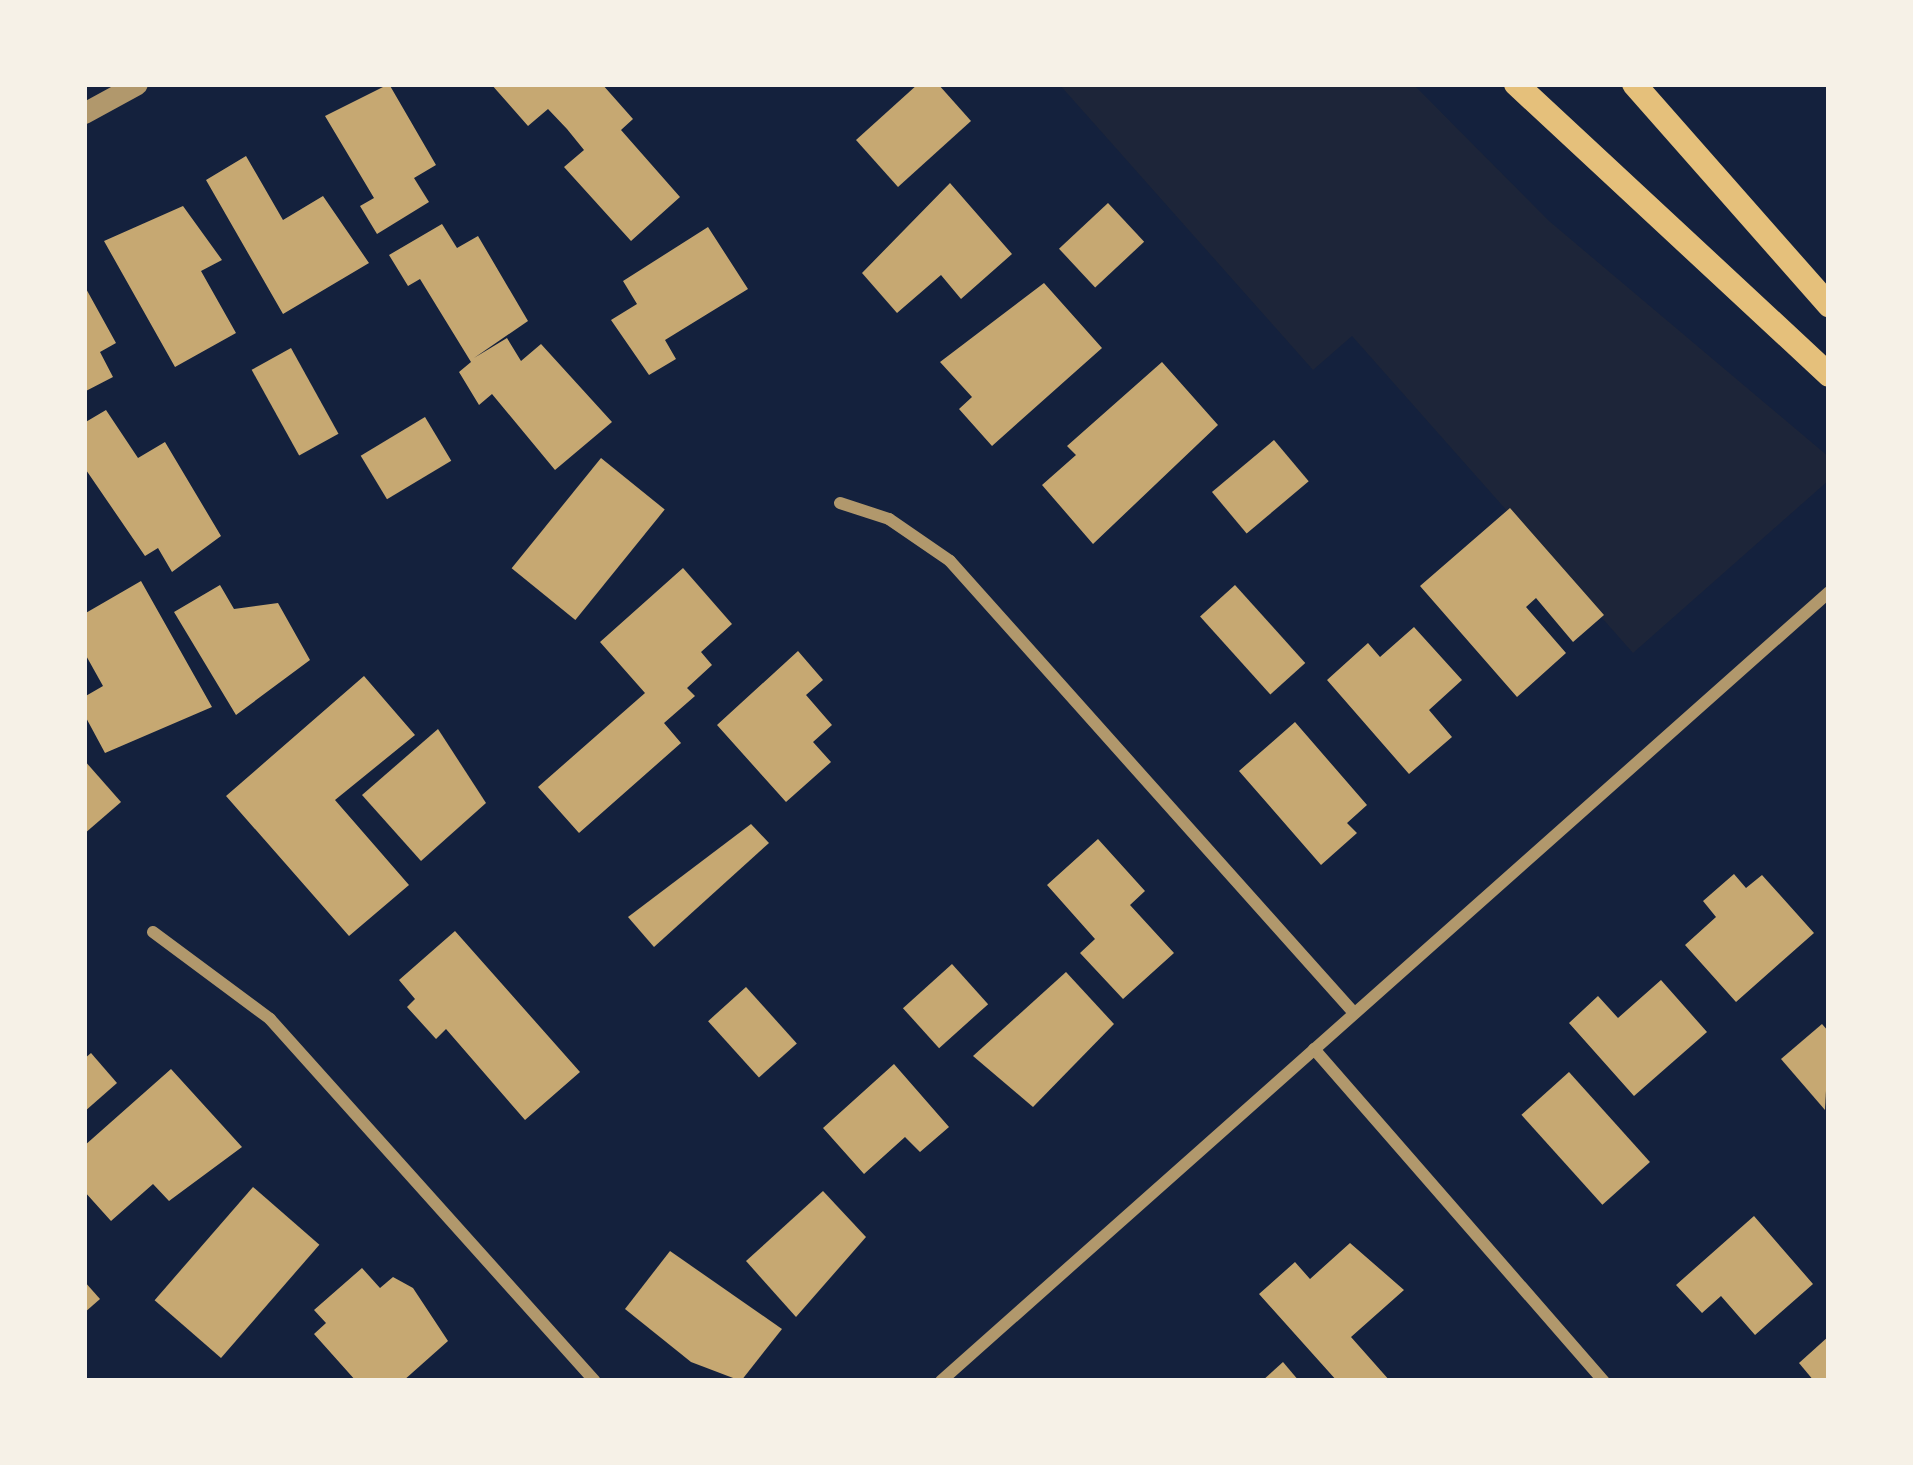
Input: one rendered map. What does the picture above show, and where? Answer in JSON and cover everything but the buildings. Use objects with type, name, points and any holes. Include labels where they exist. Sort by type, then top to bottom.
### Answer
[{"type":"main road","points":[[1516,84],[1829,375]]},
{"type":"main road","points":[[1634,84],[1829,305]]},
{"type":"street","points":[[84,113],[136,84]]},
{"type":"street","points":[[840,503],[890,519],[950,561],[1354,1013]]},
{"type":"street","points":[[941,1381],[1829,592]]},
{"type":"street","points":[[153,932],[270,1019],[595,1381]]},
{"type":"street","points":[[1315,1049],[1604,1381]]},
{"type":"shaded area","points":[[1059,84],[1413,84],[1549,221],[1829,457],[1829,480],[1633,653],[1352,336],[1313,370]]}]
